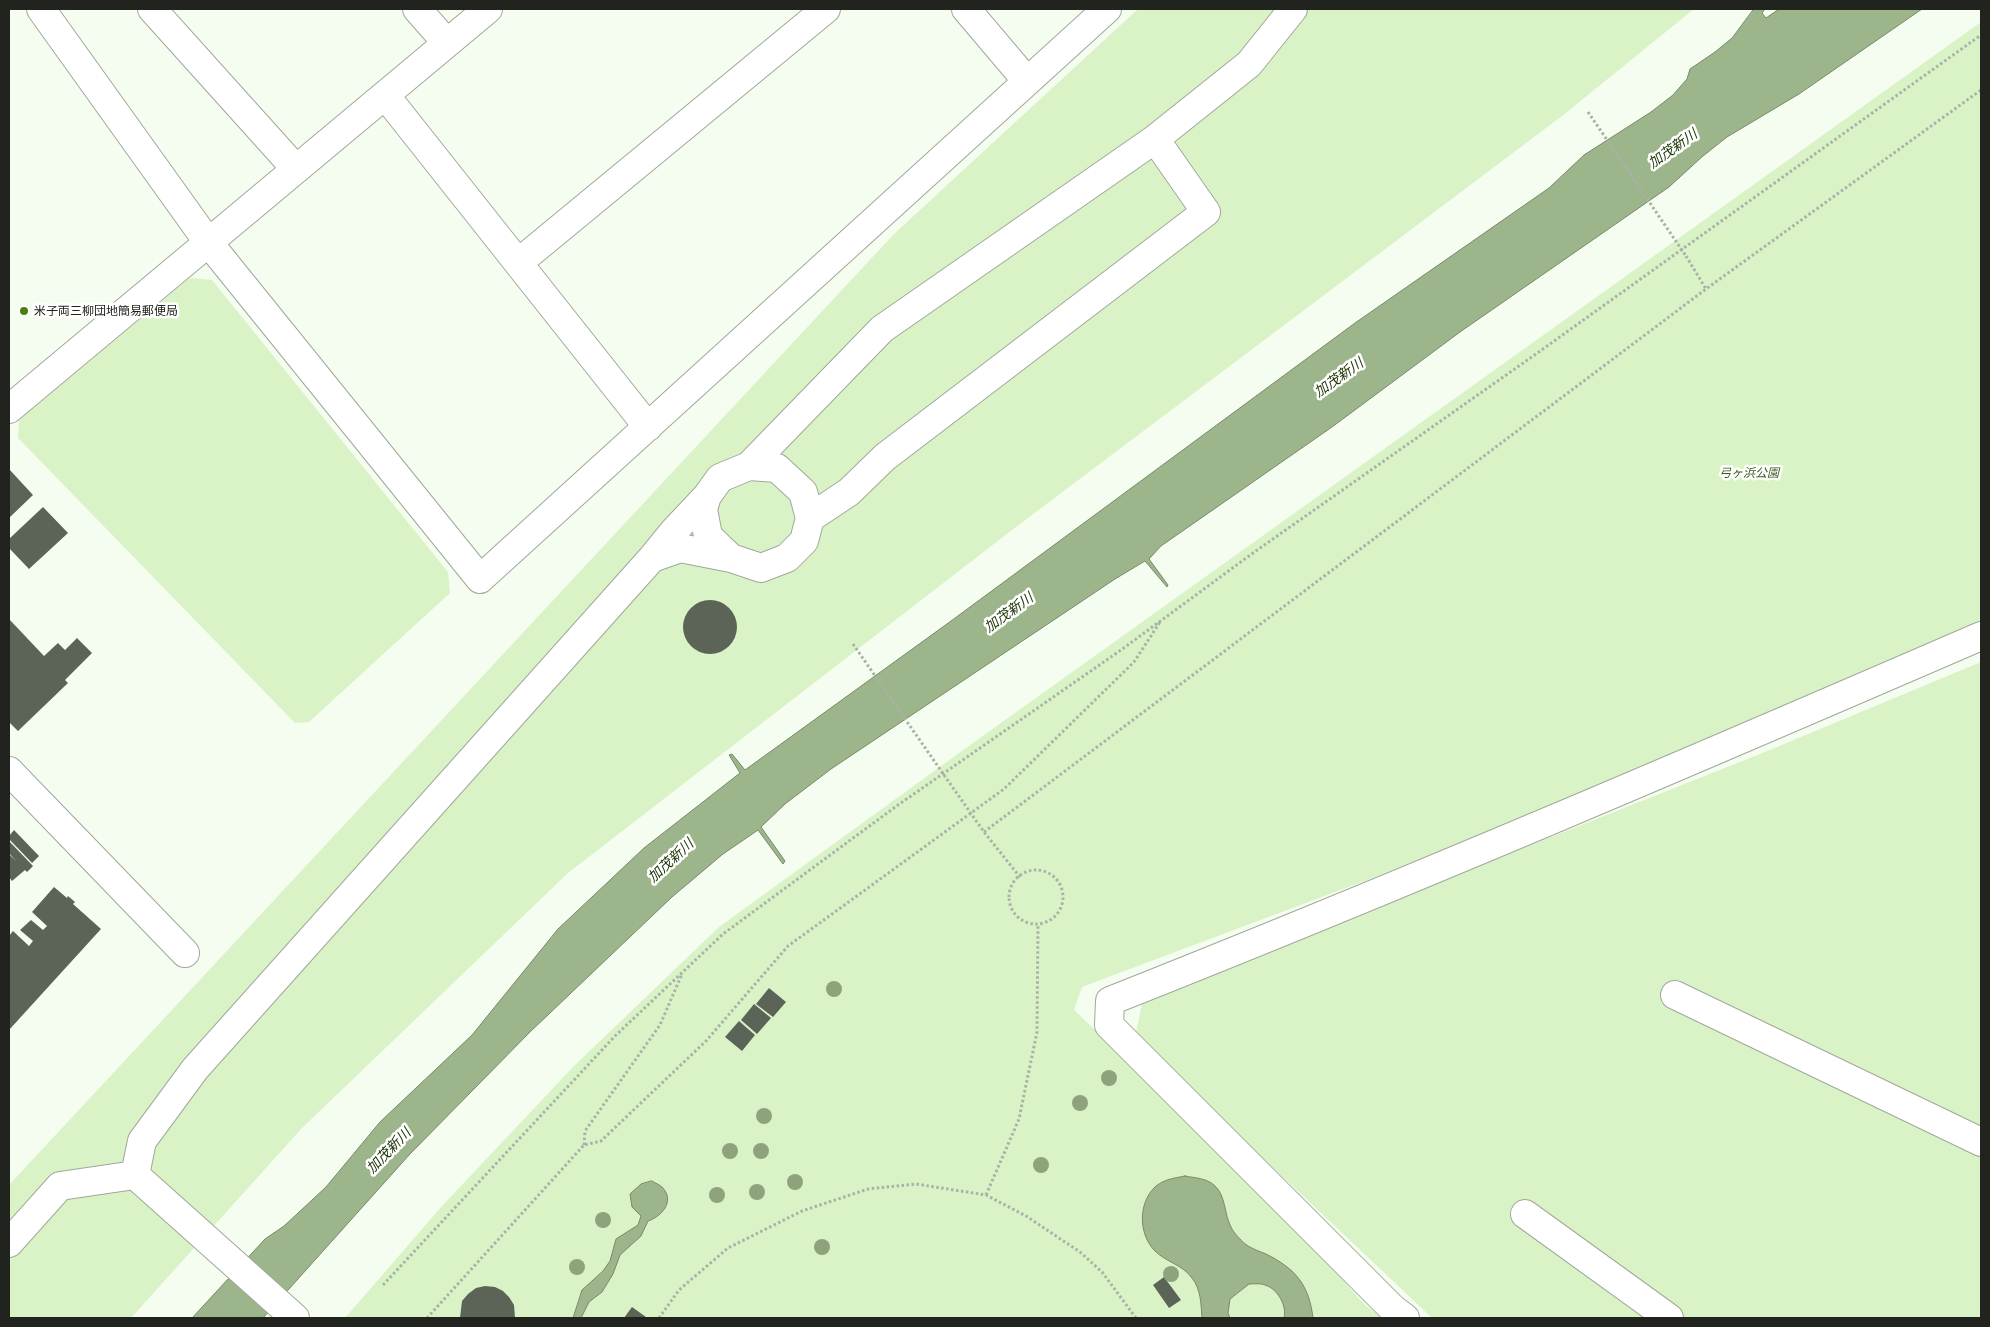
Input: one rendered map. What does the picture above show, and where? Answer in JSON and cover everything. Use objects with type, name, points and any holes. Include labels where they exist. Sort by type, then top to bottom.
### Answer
[{"type":"street","points":[[41,9],[208,242],[480,579],[1107,9]]},
{"type":"street","points":[[152,9],[296,169]]},
{"type":"street","points":[[417,9],[447,43]]},
{"type":"street","points":[[9,409],[488,9]]},
{"type":"street","points":[[518,263],[826,9]]},
{"type":"street","points":[[966,9],[1027,81]]},
{"type":"street","points":[[135,1174],[142,1141],[195,1069],[652,558],[720,478],[749,466],[882,329],[1155,139],[1249,64],[1293,9]]},
{"type":"street","points":[[384,95],[648,426]]},
{"type":"street","points":[[810,518],[849,492],[885,457],[1206,212],[1155,139]]},
{"type":"street","points":[[652,558],[680,548],[731,558],[761,568],[786,558],[804,541],[810,518],[803,492],[776,468],[749,466]]},
{"type":"street","points":[[706,496],[703,509],[708,536],[731,558]]},
{"type":"street","points":[[1405,1318],[1393,1309],[1109,1024],[1110,1001],[1293,928],[1751,736],[1981,636]]},
{"type":"street","points":[[9,771],[185,953]]},
{"type":"street","points":[[1675,995],[1981,1142]]},
{"type":"street","points":[[135,1174],[294,1318]]},
{"type":"street","points":[[9,1243],[60,1186],[135,1174]]},
{"type":"street","points":[[1525,1214],[1669,1318]]},
{"type":"path","points":[[382,1285],[616,1036],[723,934],[874,822],[1162,620],[1261,547],[1536,354],[1981,35]]},
{"type":"path","points":[[984,832],[1706,289],[1981,90]]},
{"type":"path","points":[[1588,112],[1686,256],[1706,289]]},
{"type":"path","points":[[427,1318],[584,1145],[601,1141],[706,1041],[788,946],[1004,789],[1134,662],[1162,620]]},
{"type":"path","points":[[853,644],[970,813],[1020,877]]},
{"type":"path","points":[[1030,871],[1040,871],[1049,874],[1056,880],[1061,888],[1061,906],[1057,915],[1050,921],[1038,924],[1024,922],[1012,910],[1009,894],[1012,886],[1020,877],[1030,871]]},
{"type":"path","points":[[986,1195],[1019,1119],[1037,1032],[1038,924]]},
{"type":"path","points":[[584,1145],[585,1131],[660,1025],[683,972]]},
{"type":"path","points":[[659,1318],[679,1290],[728,1248],[802,1211],[868,1189],[916,1184],[986,1195],[1026,1216],[1080,1252],[1102,1272],[1136,1318]]},
{"type":"green space","points":[[1138,9],[1694,9],[1562,116],[1012,530],[568,873],[301,1129],[131,1318],[9,1318],[9,1185],[894,234]]},
{"type":"green space","name":"弓ヶ浜公園","points":[[1981,22],[1981,626],[1668,759],[1370,879],[1082,987],[1074,1010],[1254,1180],[1364,1304],[1382,1318],[345,1318],[442,1206],[574,1066],[719,927],[959,753]]},
{"type":"green space","points":[[190,278],[212,280],[448,572],[450,593],[309,722],[295,723],[18,438],[19,420]]},
{"type":"green space","points":[[1981,662],[1981,1318],[1432,1318],[1135,1037],[1143,999],[1760,754]]},
{"type":"water","name":"加茂新川","points":[[1754,9],[1765,9],[1762,13],[1766,18],[1779,9],[1922,9],[1799,94],[1727,137],[1669,187],[1460,332],[1332,427],[1161,546],[1149,559],[1168,585],[1167,587],[1145,561],[1115,579],[831,769],[785,804],[761,827],[785,861],[783,864],[758,830],[723,854],[672,897],[530,1032],[410,1154],[263,1318],[192,1318],[265,1239],[284,1226],[326,1187],[380,1122],[472,1035],[558,929],[644,848],[740,773],[729,755],[732,754],[745,770],[951,621],[1355,323],[1549,188],[1584,155],[1651,112],[1673,95],[1687,79],[1690,69],[1732,38]]},
{"type":"water","points":[[1185,1176],[1204,1180],[1214,1185],[1221,1194],[1229,1222],[1238,1237],[1248,1246],[1266,1254],[1293,1272],[1308,1296],[1313,1318],[1284,1318],[1283,1303],[1274,1290],[1263,1284],[1249,1284],[1230,1299],[1228,1313],[1230,1318],[1202,1318],[1200,1297],[1195,1282],[1184,1270],[1155,1251],[1145,1236],[1143,1227],[1143,1209],[1150,1193],[1163,1182]]},
{"type":"water","points":[[652,1181],[661,1186],[666,1192],[668,1198],[665,1208],[658,1216],[648,1221],[641,1236],[620,1255],[613,1274],[602,1292],[589,1302],[581,1318],[573,1318],[582,1290],[603,1271],[610,1261],[616,1239],[638,1225],[641,1216],[632,1207],[630,1194],[641,1184]]},
{"type":"building","points":[[9,469],[33,495],[9,518]]},
{"type":"building","points":[[43,507],[68,533],[29,569],[9,548],[9,539]]},
{"type":"building","points":[[710,600],[720,602],[729,608],[735,617],[737,627],[735,637],[729,646],[720,652],[710,654],[700,652],[691,646],[685,637],[683,627],[685,617],[691,608],[700,602]]},
{"type":"building","points":[[9,619],[44,656],[58,643],[65,650],[77,638],[92,653],[65,680],[68,683],[18,731],[9,722]]},
{"type":"building","points":[[14,830],[39,856],[32,863],[9,839]]},
{"type":"building","points":[[9,841],[33,866],[12,881],[9,877],[9,854],[16,861],[9,853]]},
{"type":"building","points":[[54,887],[75,902],[73,904],[101,929],[9,1030],[9,936],[13,931],[29,946],[33,941],[20,930],[31,920],[43,930],[47,926],[32,912]]},
{"type":"building","points":[[769,988],[786,1002],[773,1017],[756,1004]]},
{"type":"building","points":[[754,1004],[771,1018],[757,1034],[741,1020]]},
{"type":"building","points":[[739,1021],[755,1035],[742,1051],[725,1037]]},
{"type":"building","points":[[1164,1277],[1181,1300],[1169,1308],[1153,1285]]},
{"type":"building","points":[[485,1286],[495,1287],[509,1297],[514,1305],[515,1318],[460,1318],[462,1301],[476,1288]]},
{"type":"building","points":[[632,1307],[646,1317],[624,1318]]},
{"type":"place","name":"米子両三柳団地簡易郵便局","points":[[24,311]]}]
